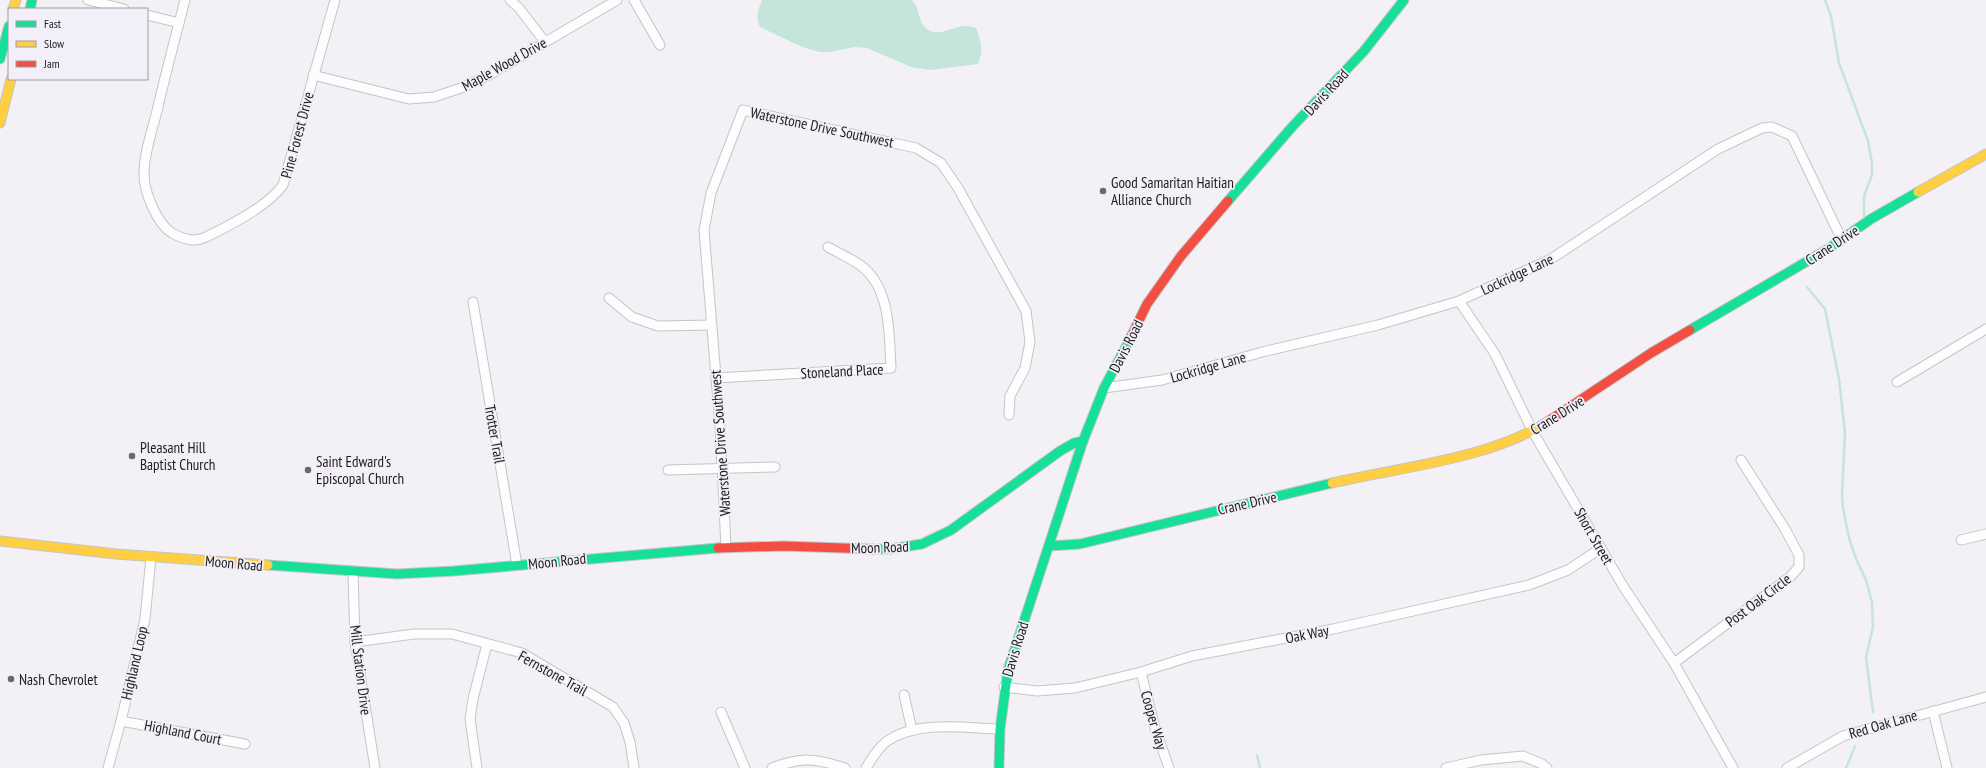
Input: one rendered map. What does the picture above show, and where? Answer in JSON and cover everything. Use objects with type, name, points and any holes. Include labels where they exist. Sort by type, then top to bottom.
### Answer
[{"type":"main road","name":"Davis Road","points":[[999,768],[1000,729],[1004,688],[1008,670],[1083,441],[1104,388],[1147,304],[1181,256],[1292,127],[1364,51],[1404,0]]},
{"type":"main road","points":[[0,59],[8,30]]},
{"type":"main road","points":[[0,123],[11,80]]},
{"type":"main road","name":"Crane Drive","points":[[1049,546],[1080,544],[1371,474],[1472,454],[1533,432],[1651,353],[1828,249],[1841,238],[1986,154]]},
{"type":"main road","name":"Moon Road","points":[[0,541],[151,557],[398,574],[517,566],[666,551],[726,547],[783,546],[890,549],[922,544],[951,530],[1060,451],[1074,443],[1083,441]]},
{"type":"street","points":[[88,0],[120,8]]},
{"type":"street","name":"Pine Forest Drive","points":[[185,0],[148,144],[144,174],[145,186],[162,224],[168,230],[182,238],[192,240],[203,238],[215,233],[267,202],[277,193],[287,175],[313,75],[335,0]]},
{"type":"street","points":[[510,0],[527,18],[544,42]]},
{"type":"street","name":"Maple Wood Drive","points":[[313,75],[409,99],[434,98],[464,87],[491,74],[617,0]]},
{"type":"street","points":[[634,0],[660,45]]},
{"type":"street","points":[[148,15],[179,23]]},
{"type":"street","name":"Waterstone Drive Southwest","points":[[726,547],[716,378],[704,230],[711,193],[743,110],[916,148],[941,163],[958,188],[1026,311],[1030,342],[1025,368],[1010,396],[1009,415]]},
{"type":"street","name":"Lockridge Lane","points":[[1104,388],[1162,380],[1266,351],[1378,326],[1459,301],[1551,259],[1718,149],[1762,128],[1772,127],[1792,136],[1841,238]]},
{"type":"street","name":"Stoneland Place","points":[[716,378],[891,368],[888,313],[879,287],[861,266],[828,247]]},
{"type":"street","points":[[609,298],[632,317],[658,326],[712,326]]},
{"type":"street","name":"Short Street","points":[[1459,301],[1495,354],[1533,432],[1623,586],[1674,663],[1733,768]]},
{"type":"street","name":"Trotter Trail","points":[[473,302],[517,566]]},
{"type":"street","points":[[1897,382],[1985,331]]},
{"type":"street","name":"Post Oak Circle","points":[[1674,663],[1790,577],[1799,567],[1798,555],[1785,529],[1741,460]]},
{"type":"street","points":[[668,470],[775,467]]},
{"type":"street","points":[[1962,540],[1986,534]]},
{"type":"street","name":"Oak Way","points":[[1004,688],[1037,690],[1075,688],[1141,672],[1192,656],[1333,629],[1529,585],[1568,570],[1601,548]]},
{"type":"street","name":"Highland Loop","points":[[108,768],[121,721],[145,620],[151,557]]},
{"type":"street","name":"Mill Station Drive","points":[[353,572],[355,642],[375,768]]},
{"type":"street","name":"Fernstone Trail","points":[[355,642],[414,634],[452,634],[522,653],[613,707],[624,723],[630,742],[634,768]]},
{"type":"street","points":[[477,768],[470,719],[473,699],[487,644]]},
{"type":"street","name":"Cooper Way","points":[[1141,672],[1155,728],[1170,768]]},
{"type":"street","points":[[904,694],[912,730]]},
{"type":"street","name":"Red Oak Lane","points":[[1788,768],[1843,736],[1986,697]]},
{"type":"street","points":[[1933,711],[1947,768]]},
{"type":"street","points":[[721,712],[745,768]]},
{"type":"street","name":"Highland Court","points":[[121,721],[245,744]]},
{"type":"street","points":[[866,768],[875,753],[887,741],[912,730],[936,727],[1000,729]]},
{"type":"street","points":[[1446,768],[1481,760],[1523,756],[1542,764],[1547,768]]},
{"type":"street","points":[[772,768],[797,760],[807,759],[823,761],[844,768]]},
{"type":"shaded area","points":[[762,0],[911,0],[916,5],[922,24],[930,31],[940,32],[962,26],[976,28],[981,46],[980,59],[978,64],[930,70],[911,67],[867,48],[855,47],[830,52],[820,52],[802,47],[760,27],[757,17]]},
{"type":"shaded area","points":[[323,462],[332,462],[333,476],[324,477]]},
{"type":"waterway","points":[[1825,0],[1831,16],[1839,63],[1868,141],[1872,163],[1872,175],[1864,196],[1864,216]]},
{"type":"waterway","points":[[1807,287],[1825,309],[1839,379],[1845,433],[1842,494],[1843,508],[1849,538],[1856,559],[1866,580],[1872,602],[1873,627],[1866,657],[1873,712]]},
{"type":"waterway","points":[[1846,768],[1855,746]]},
{"type":"waterway","points":[[1257,755],[1260,768]]},
{"type":"traffic: fast","points":[[30,8],[32,0]]},
{"type":"traffic: fast","points":[[1228,201],[1292,127],[1364,51],[1404,0]]},
{"type":"traffic: fast","points":[[0,59],[8,30]]},
{"type":"traffic: fast","points":[[1690,330],[1828,249],[1871,219],[1918,192]]},
{"type":"traffic: fast","points":[[999,768],[1000,729],[1008,670],[1083,441],[1104,388],[1129,341]]},
{"type":"traffic: fast","points":[[873,549],[890,549],[922,544],[951,530],[1060,451],[1074,443],[1083,441]]},
{"type":"traffic: fast","points":[[1049,546],[1080,544],[1332,483]]},
{"type":"traffic: fast","points":[[268,565],[397,574],[454,571],[718,548]]},
{"type":"traffic: slow","points":[[13,8],[16,0]]},
{"type":"traffic: slow","points":[[0,123],[11,80]]},
{"type":"traffic: slow","points":[[1918,192],[1986,154]]},
{"type":"traffic: slow","points":[[1332,483],[1473,453],[1501,444],[1527,433],[1550,420]]},
{"type":"traffic: slow","points":[[0,541],[116,554],[268,565]]},
{"type":"traffic: jam","points":[[1129,341],[1147,304],[1181,256],[1228,201]]},
{"type":"traffic: jam","points":[[1550,420],[1651,353],[1690,330]]},
{"type":"traffic: jam","points":[[718,548],[783,546],[873,549]]},
{"type":"place","name":"Good Samaritan Haitian Alliance Church","points":[[1103,191]]},
{"type":"place","name":"Pleasant Hill Baptist Church","points":[[132,456]]},
{"type":"place","name":"Saint Edward's Episcopal Church","points":[[308,470]]},
{"type":"place","name":"Nash Chevrolet","points":[[11,679]]}]
